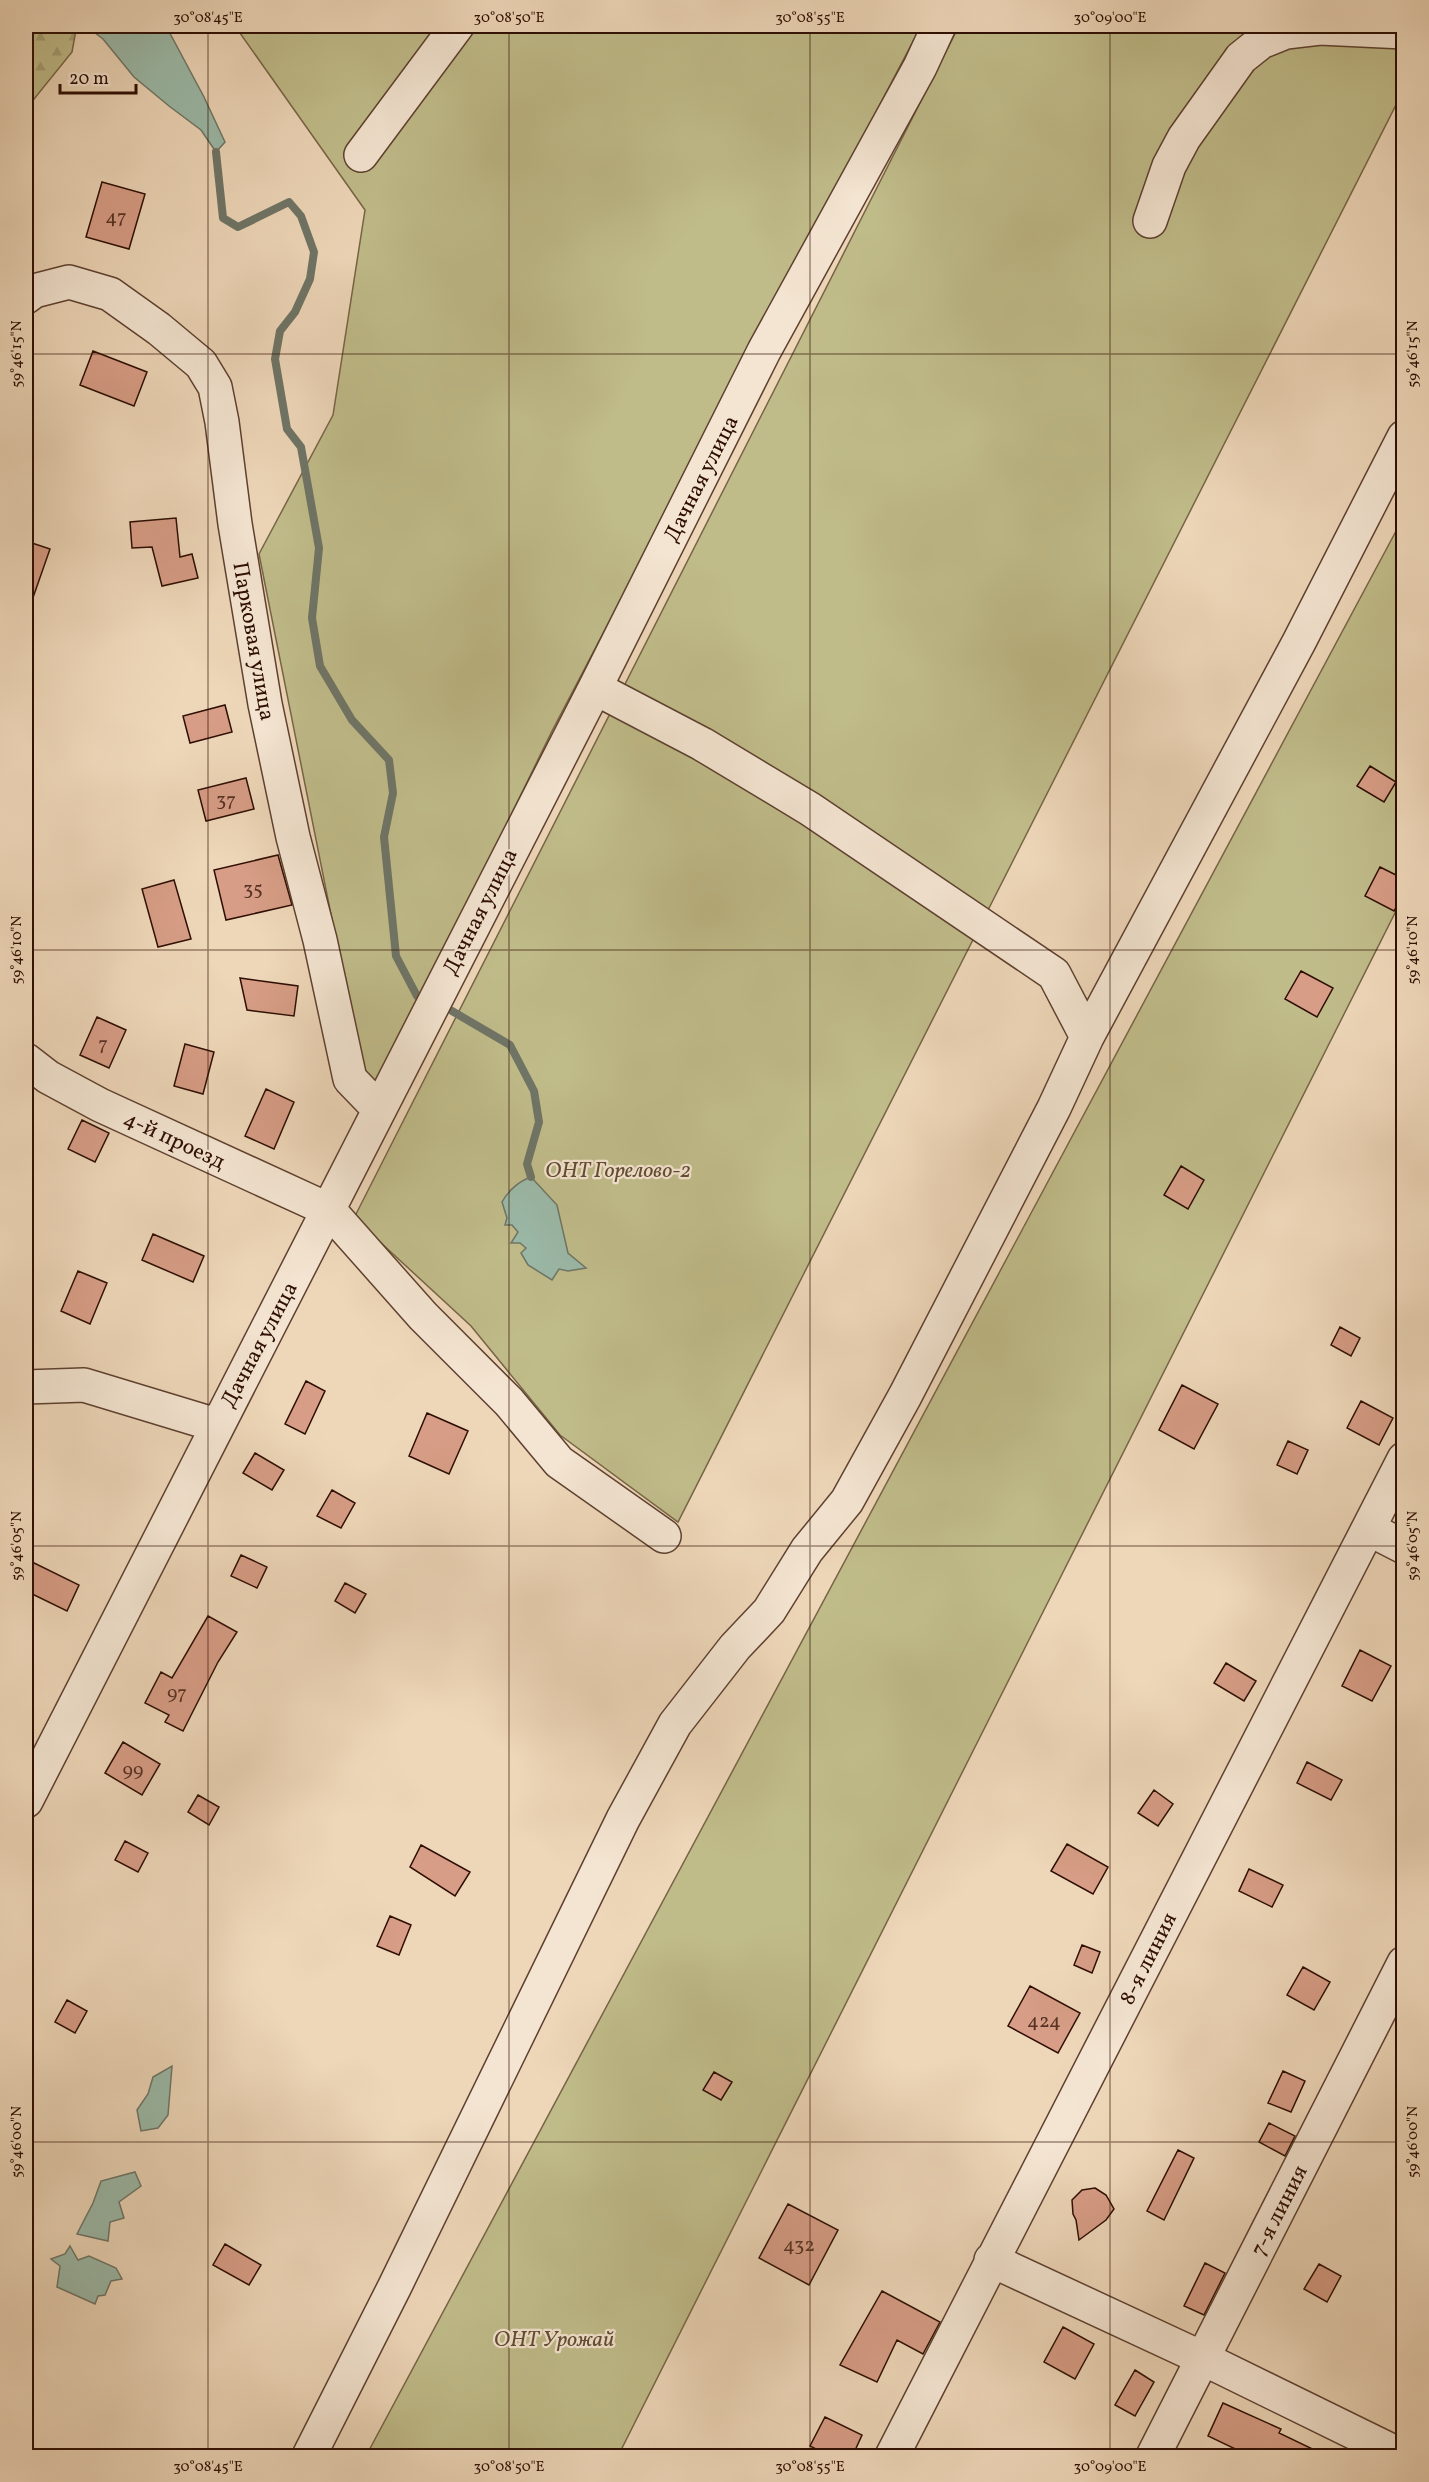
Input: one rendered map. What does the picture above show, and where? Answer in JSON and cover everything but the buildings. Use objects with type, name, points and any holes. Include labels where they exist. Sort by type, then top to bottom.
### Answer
[{"type":"street","points":[[361,155],[457,26]]},
{"type":"street","name":"Дачная улица","points":[[26,1801],[216,1425],[329,1210],[378,1107],[595,688],[764,351],[920,67],[939,26]]},
{"type":"street","points":[[1150,221],[1169,166],[1184,138],[1240,58],[1261,42],[1286,32],[1320,28],[1404,32]]},
{"type":"street","name":"Парковая улица","points":[[26,297],[34,291],[69,282],[110,294],[159,329],[201,364],[215,387],[263,693],[293,837],[320,940],[350,1079],[378,1107]]},
{"type":"street","points":[[309,2457],[623,1819],[675,1724],[735,1647],[769,1611],[807,1550],[847,1502],[1044,1129],[1087,1037],[1299,642],[1404,437]]},
{"type":"street","points":[[595,688],[702,744],[810,809],[1054,975],[1087,1037]]},
{"type":"street","name":"4-й проезд","points":[[26,1060],[48,1077],[100,1104],[329,1210]]},
{"type":"street","points":[[329,1210],[423,1316],[509,1402],[559,1462],[664,1536]]},
{"type":"street","points":[[26,1387],[84,1385],[216,1425]]},
{"type":"street","name":"8-я линия","points":[[892,2457],[991,2260],[1404,1460]]},
{"type":"street","points":[[1369,1529],[1404,1547]]},
{"type":"street","name":"7-я линия","points":[[1153,2457],[1404,1964]]},
{"type":"street","points":[[991,2260],[1202,2358],[1402,2457]]},
{"type":"green space","points":[[26,26],[73,26],[76,30],[72,52],[26,109]]},
{"type":"green space","points":[[235,26],[921,26],[552,731],[378,1088],[361,1065],[259,554],[333,415],[365,210]]},
{"type":"green space","name":"ОНТ Горелово-2","points":[[959,26],[1241,26],[1246,28],[1248,26],[1403,26],[1403,91],[678,1522],[560,1435],[471,1326],[354,1218]]},
{"type":"green space","name":"ОНТ Урожай","points":[[1403,518],[1403,897],[618,2456],[366,2456]]},
{"type":"shaded area","points":[[86,26],[166,26],[225,142],[216,152],[201,130],[134,77],[103,39]]},
{"type":"shaded area","points":[[531,1177],[557,1205],[568,1253],[586,1268],[568,1271],[559,1269],[552,1280],[528,1265],[521,1253],[526,1248],[520,1243],[511,1243],[518,1232],[512,1225],[505,1225],[507,1218],[502,1202],[514,1187]]},
{"type":"shaded area","points":[[172,2066],[168,2115],[158,2128],[141,2131],[137,2110],[148,2094],[153,2077]]},
{"type":"shaded area","points":[[135,2172],[141,2186],[119,2202],[124,2218],[110,2222],[108,2241],[77,2234],[101,2181]]},
{"type":"shaded area","points":[[70,2246],[78,2260],[89,2256],[116,2268],[122,2279],[111,2281],[105,2295],[98,2296],[95,2304],[57,2287],[60,2266],[51,2259],[65,2254]]},
{"type":"waterway","points":[[216,152],[223,218],[238,227],[289,202],[301,216],[314,252],[310,279],[295,312],[280,331],[275,359],[287,429],[301,447],[319,548],[312,618],[320,666],[352,720],[389,760],[393,793],[384,837],[396,956],[417,996]]},
{"type":"waterway","points":[[452,1011],[510,1045],[534,1091],[539,1122],[527,1164],[531,1177]]}]
